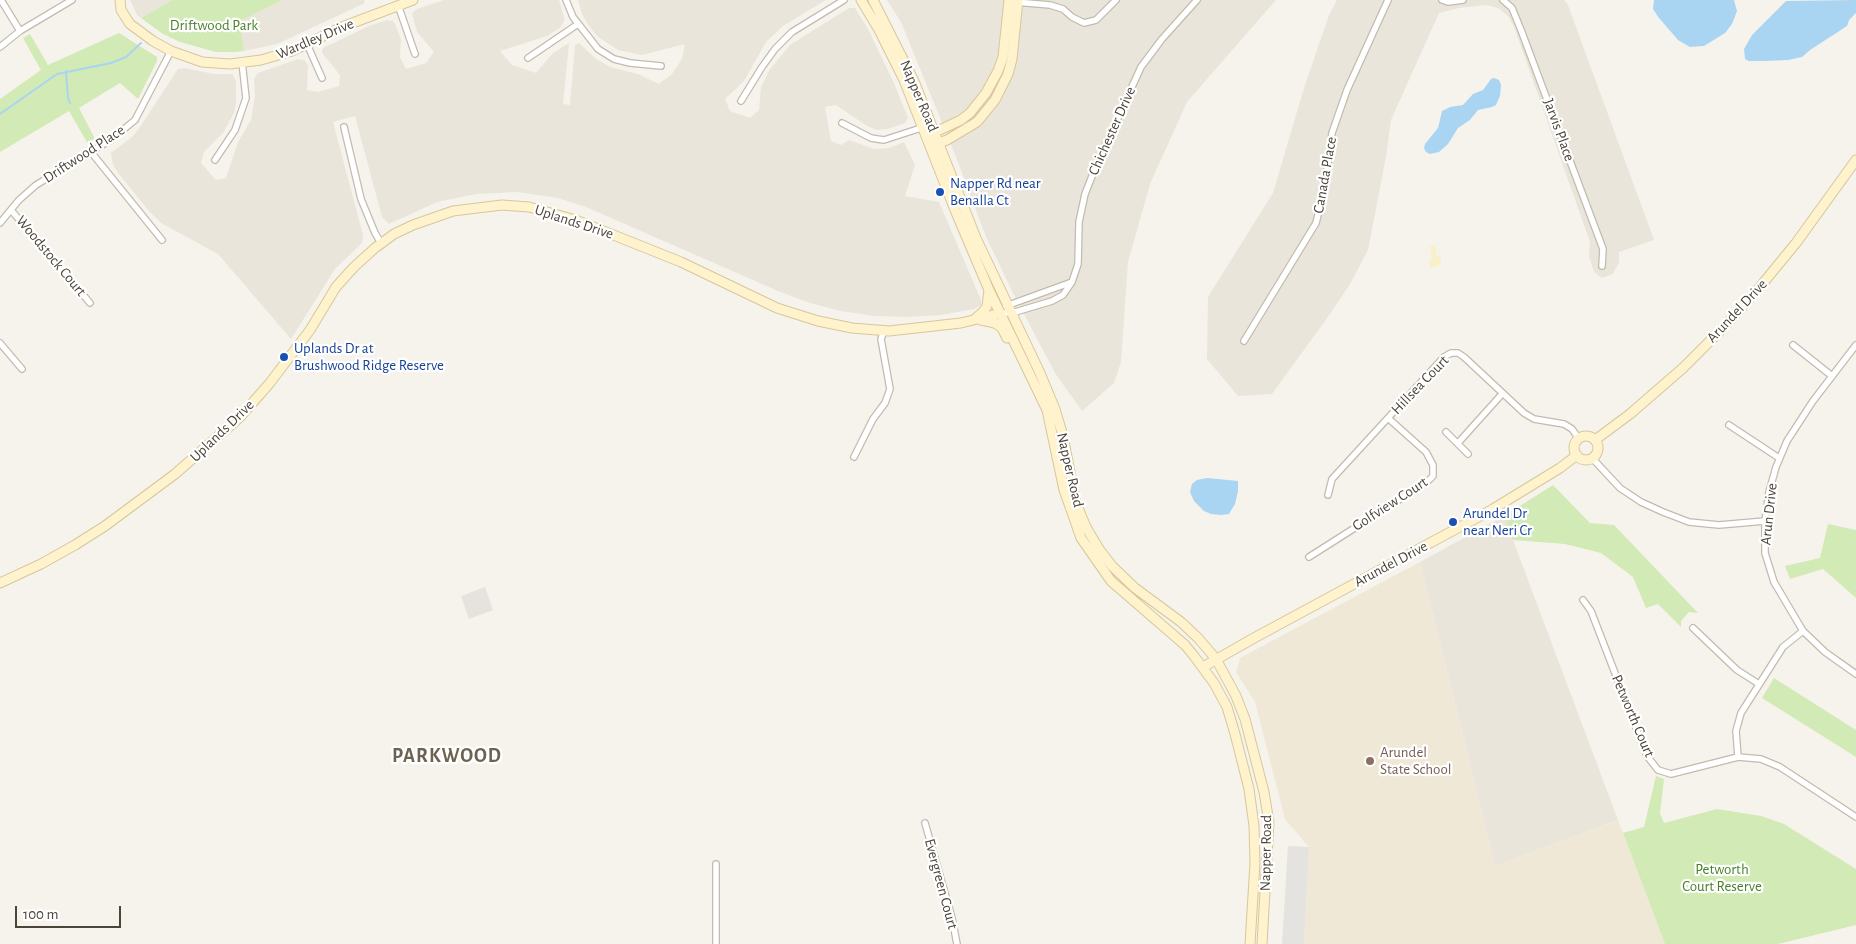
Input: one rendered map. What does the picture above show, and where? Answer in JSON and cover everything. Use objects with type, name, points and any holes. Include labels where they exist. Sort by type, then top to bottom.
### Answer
[{"type":"main road","name":"Wardley Drive","points":[[120,0],[122,10],[130,24],[149,39],[172,51],[202,62],[230,64],[269,58],[292,51],[342,27],[413,0]]},
{"type":"main road","name":"Napper Road","points":[[861,0],[891,52],[929,130]]},
{"type":"main road","name":"Napper Road","points":[[873,0],[914,81],[934,145],[989,290],[1047,410],[1064,490],[1081,538],[1111,581],[1185,645],[1217,687],[1227,707],[1236,734],[1249,789],[1254,826],[1255,855],[1250,944]]},
{"type":"main road","points":[[929,130],[960,120],[970,112],[986,93],[1003,57],[1013,1]]},
{"type":"main road","points":[[934,145],[966,130],[977,122],[998,94],[1008,74],[1012,59],[1013,1]]},
{"type":"main road","name":"Napper Road","points":[[934,145],[1055,409],[1063,436],[1076,502],[1092,538],[1112,566],[1135,588],[1192,631],[1216,659],[1236,696],[1245,719],[1264,792],[1269,832],[1262,944]]},
{"type":"main road","name":"Arundel Drive","points":[[1595,440],[1668,381],[1720,331],[1796,244],[1856,160]]},
{"type":"main road","name":"Uplands Drive","points":[[0,583],[41,564],[105,526],[175,474],[240,417],[269,384],[310,330],[336,287],[354,267],[394,234],[413,224],[453,211],[502,205],[530,207],[576,220],[681,262],[777,308],[818,321],[852,328],[884,331],[962,323],[1001,313]]},
{"type":"main road","points":[[973,321],[984,312],[987,306],[989,290]]},
{"type":"main road","points":[[973,321],[988,320],[1002,328],[1030,374]]},
{"type":"main road","points":[[1587,436],[1595,440],[1598,452],[1592,458],[1584,460],[1577,455],[1574,447],[1578,439],[1587,436]]},
{"type":"main road","name":"Arundel Drive","points":[[1203,667],[1493,509],[1560,468],[1577,455]]},
{"type":"street","points":[[1,0],[20,31]]},
{"type":"street","points":[[0,47],[20,31],[72,0]]},
{"type":"street","points":[[566,0],[573,17],[598,49],[614,59],[630,63],[661,66]]},
{"type":"street","points":[[741,101],[762,66],[792,32],[844,0]]},
{"type":"street","points":[[1013,1],[1050,5],[1063,9],[1072,17],[1084,23],[1096,20],[1116,0]]},
{"type":"street","name":"Chichester Drive","points":[[1072,282],[1078,264],[1079,222],[1085,194],[1096,166],[1141,67],[1162,39],[1197,0]]},
{"type":"street","name":"Canada Place","points":[[1244,341],[1316,223],[1325,186],[1332,133],[1347,90],[1388,0]]},
{"type":"street","points":[[1442,0],[1448,2],[1463,0]]},
{"type":"street","name":"Jarvis Place","points":[[1503,0],[1512,8],[1521,30],[1602,249],[1602,266]]},
{"type":"street","points":[[398,5],[414,54]]},
{"type":"street","points":[[528,58],[578,24]]},
{"type":"street","points":[[307,44],[322,78]]},
{"type":"street","name":"Driftwood Place","points":[[0,223],[36,185],[112,139],[135,120],[172,51]]},
{"type":"street","points":[[215,160],[235,130],[246,98],[242,62]]},
{"type":"street","points":[[842,124],[871,138],[884,140],[929,130]]},
{"type":"street","points":[[344,127],[362,200],[374,233],[381,243]]},
{"type":"street","points":[[91,152],[162,240]]},
{"type":"street","name":"Woodstock Court","points":[[11,210],[90,302]]},
{"type":"street","points":[[1009,309],[1052,301],[1063,295],[1072,282]]},
{"type":"street","points":[[1001,313],[1072,282]]},
{"type":"street","points":[[854,457],[873,419],[886,403],[890,389],[881,339],[884,331]]},
{"type":"street","points":[[0,343],[22,369]]},
{"type":"street","points":[[1793,345],[1832,376]]},
{"type":"street","name":"Arun Drive","points":[[1856,345],[1813,401],[1787,441],[1779,458],[1769,492],[1765,521],[1765,553],[1774,582],[1804,631],[1825,652],[1856,674]]},
{"type":"street","name":"Hillsea Court","points":[[1328,495],[1332,480],[1444,357],[1451,353],[1458,353],[1464,357],[1524,414],[1534,419],[1564,424],[1572,429],[1578,439]]},
{"type":"street","points":[[1458,443],[1502,394]]},
{"type":"street","name":"Golfview Court","points":[[1309,557],[1427,482],[1433,476],[1433,465],[1426,452],[1388,418]]},
{"type":"street","points":[[1729,425],[1779,458]]},
{"type":"street","points":[[1446,432],[1468,454]]},
{"type":"street","points":[[1592,458],[1620,488],[1641,502],[1689,522],[1719,525],[1765,521]]},
{"type":"street","name":"Petworth Court","points":[[1583,600],[1591,611],[1647,756],[1658,770],[1671,774],[1738,757],[1761,759],[1780,767],[1856,817]]},
{"type":"street","points":[[1693,628],[1737,670],[1759,684]]},
{"type":"street","points":[[1738,757],[1736,731],[1741,713],[1783,647],[1804,631]]},
{"type":"street","name":"Evergreen Court","points":[[925,823],[952,918],[957,944]]},
{"type":"street","points":[[716,864],[716,944]]},
{"type":"shaded area","points":[[130,0],[172,0],[141,18],[137,15]]},
{"type":"shaded area","points":[[283,0],[364,0],[365,3],[277,44],[244,51],[238,21]]},
{"type":"shaded area","points":[[444,0],[559,0],[564,17],[561,27],[547,36],[500,51],[512,65],[536,73],[553,53],[569,43],[563,104],[570,105],[575,45],[579,43],[596,59],[610,67],[638,74],[659,84],[672,74],[682,59],[685,44],[642,55],[618,50],[597,36],[589,26],[582,14],[578,0],[826,0],[783,26],[766,42],[744,81],[725,99],[730,111],[750,118],[759,110],[761,87],[770,69],[790,45],[849,8],[855,8],[868,29],[894,83],[908,118],[905,123],[888,129],[877,130],[867,126],[836,105],[825,107],[831,141],[841,145],[849,140],[874,149],[889,148],[904,142],[915,165],[905,196],[939,202],[981,300],[981,305],[974,309],[941,315],[908,317],[875,316],[841,311],[810,303],[778,291],[586,207],[558,198],[517,192],[476,194],[437,202],[389,224],[382,217],[355,116],[333,122],[363,235],[362,243],[335,269],[291,339],[218,254],[161,223],[148,210],[113,165],[111,153],[132,137],[140,127],[178,69],[184,68],[214,74],[230,74],[233,75],[236,81],[234,113],[223,133],[204,152],[201,163],[216,180],[226,178],[238,142],[251,120],[255,96],[254,79],[258,73],[298,59],[304,60],[308,65],[307,90],[318,92],[339,86],[340,75],[323,54],[323,48],[369,26],[387,20],[393,21],[401,39],[400,57],[406,69],[426,63],[434,52],[417,32],[412,13],[417,9]]},
{"type":"shaded area","points":[[887,0],[1276,0],[1187,102],[1150,184],[1128,262],[1121,362],[1114,383],[1082,411],[1055,373],[986,237],[956,157],[901,22]]},
{"type":"shaded area","points":[[1337,0],[1564,0],[1568,5],[1654,240],[1619,252],[1619,262],[1613,274],[1602,278],[1594,272],[1589,256],[1590,242],[1514,27],[1508,16],[1498,8],[1486,5],[1459,8],[1439,13],[1391,120],[1386,157],[1368,250],[1350,284],[1330,314],[1272,394],[1238,396],[1207,359],[1208,297],[1273,193],[1304,88],[1329,15]]},
{"type":"shaded area","points":[[1504,516],[1618,820],[1495,866],[1420,562]]},
{"type":"shaded area","name":"Arundel State School","points":[[1420,562],[1495,866],[1618,820],[1665,944],[1304,944],[1309,847],[1285,819],[1255,702],[1236,672],[1240,658]]},
{"type":"shaded area","points":[[485,587],[493,610],[469,619],[461,596]]},
{"type":"shaded area","points":[[1288,846],[1309,847],[1304,944],[1282,944]]},
{"type":"green space","name":"Driftwood Park","points":[[172,0],[283,0],[239,21],[244,51],[216,52],[180,42],[163,34],[141,18]]},
{"type":"green space","points":[[119,33],[157,57],[157,61],[138,99],[120,83],[79,108],[95,139],[88,144],[69,111],[0,152],[0,99],[41,70],[23,38],[30,34],[48,65]]},
{"type":"green space","points":[[1553,485],[1590,523],[1614,525],[1698,613],[1689,612],[1681,621],[1681,627],[1658,604],[1646,608],[1633,577],[1601,553],[1565,544],[1513,540],[1504,516]]},
{"type":"green space","points":[[1828,524],[1856,530],[1856,598],[1823,569],[1790,579],[1785,566],[1820,558]]},
{"type":"green space","points":[[1774,678],[1856,730],[1856,757],[1762,698]]},
{"type":"green space","name":"Petworth Court Reserve","points":[[1656,776],[1664,779],[1660,813],[1664,823],[1717,809],[1761,816],[1784,824],[1856,869],[1856,925],[1778,944],[1665,944],[1623,833],[1644,827]]},
{"type":"sand","points":[[1436,245],[1436,254],[1441,258],[1441,261],[1440,265],[1431,268],[1429,264],[1432,257],[1430,247]]},
{"type":"water","points":[[1654,0],[1734,0],[1737,11],[1732,24],[1725,33],[1704,46],[1690,47],[1678,40],[1659,18],[1653,9]]},
{"type":"water","points":[[1856,0],[1856,13],[1849,20],[1847,26],[1802,57],[1788,60],[1764,61],[1749,61],[1745,59],[1744,49],[1752,35],[1786,1]]},
{"type":"water","points":[[1491,79],[1499,80],[1501,85],[1500,96],[1496,105],[1478,110],[1470,120],[1458,128],[1448,144],[1439,152],[1430,154],[1426,152],[1425,144],[1438,128],[1442,111],[1450,107],[1463,105],[1473,94],[1483,90]]},
{"type":"water","points":[[1207,478],[1238,481],[1235,504],[1229,514],[1211,514],[1204,511],[1194,501],[1190,492],[1192,484],[1197,480]]},
{"type":"waterway","points":[[0,114],[57,74],[111,63],[126,57],[141,43]]},
{"type":"waterway","points":[[66,71],[70,103]]},
{"type":"place","name":"Napper Rd near Benalla Ct","points":[[940,192]]},
{"type":"place","name":"Uplands Dr at Brushwood Ridge Reserve","points":[[284,357]]},
{"type":"place","name":"Arundel Dr near Neri Cr","points":[[1453,522]]},
{"type":"place","name":"Arundel State School","points":[[1370,761]]},
{"type":"district","name":"PARKWOOD","points":[[447,756]]}]
